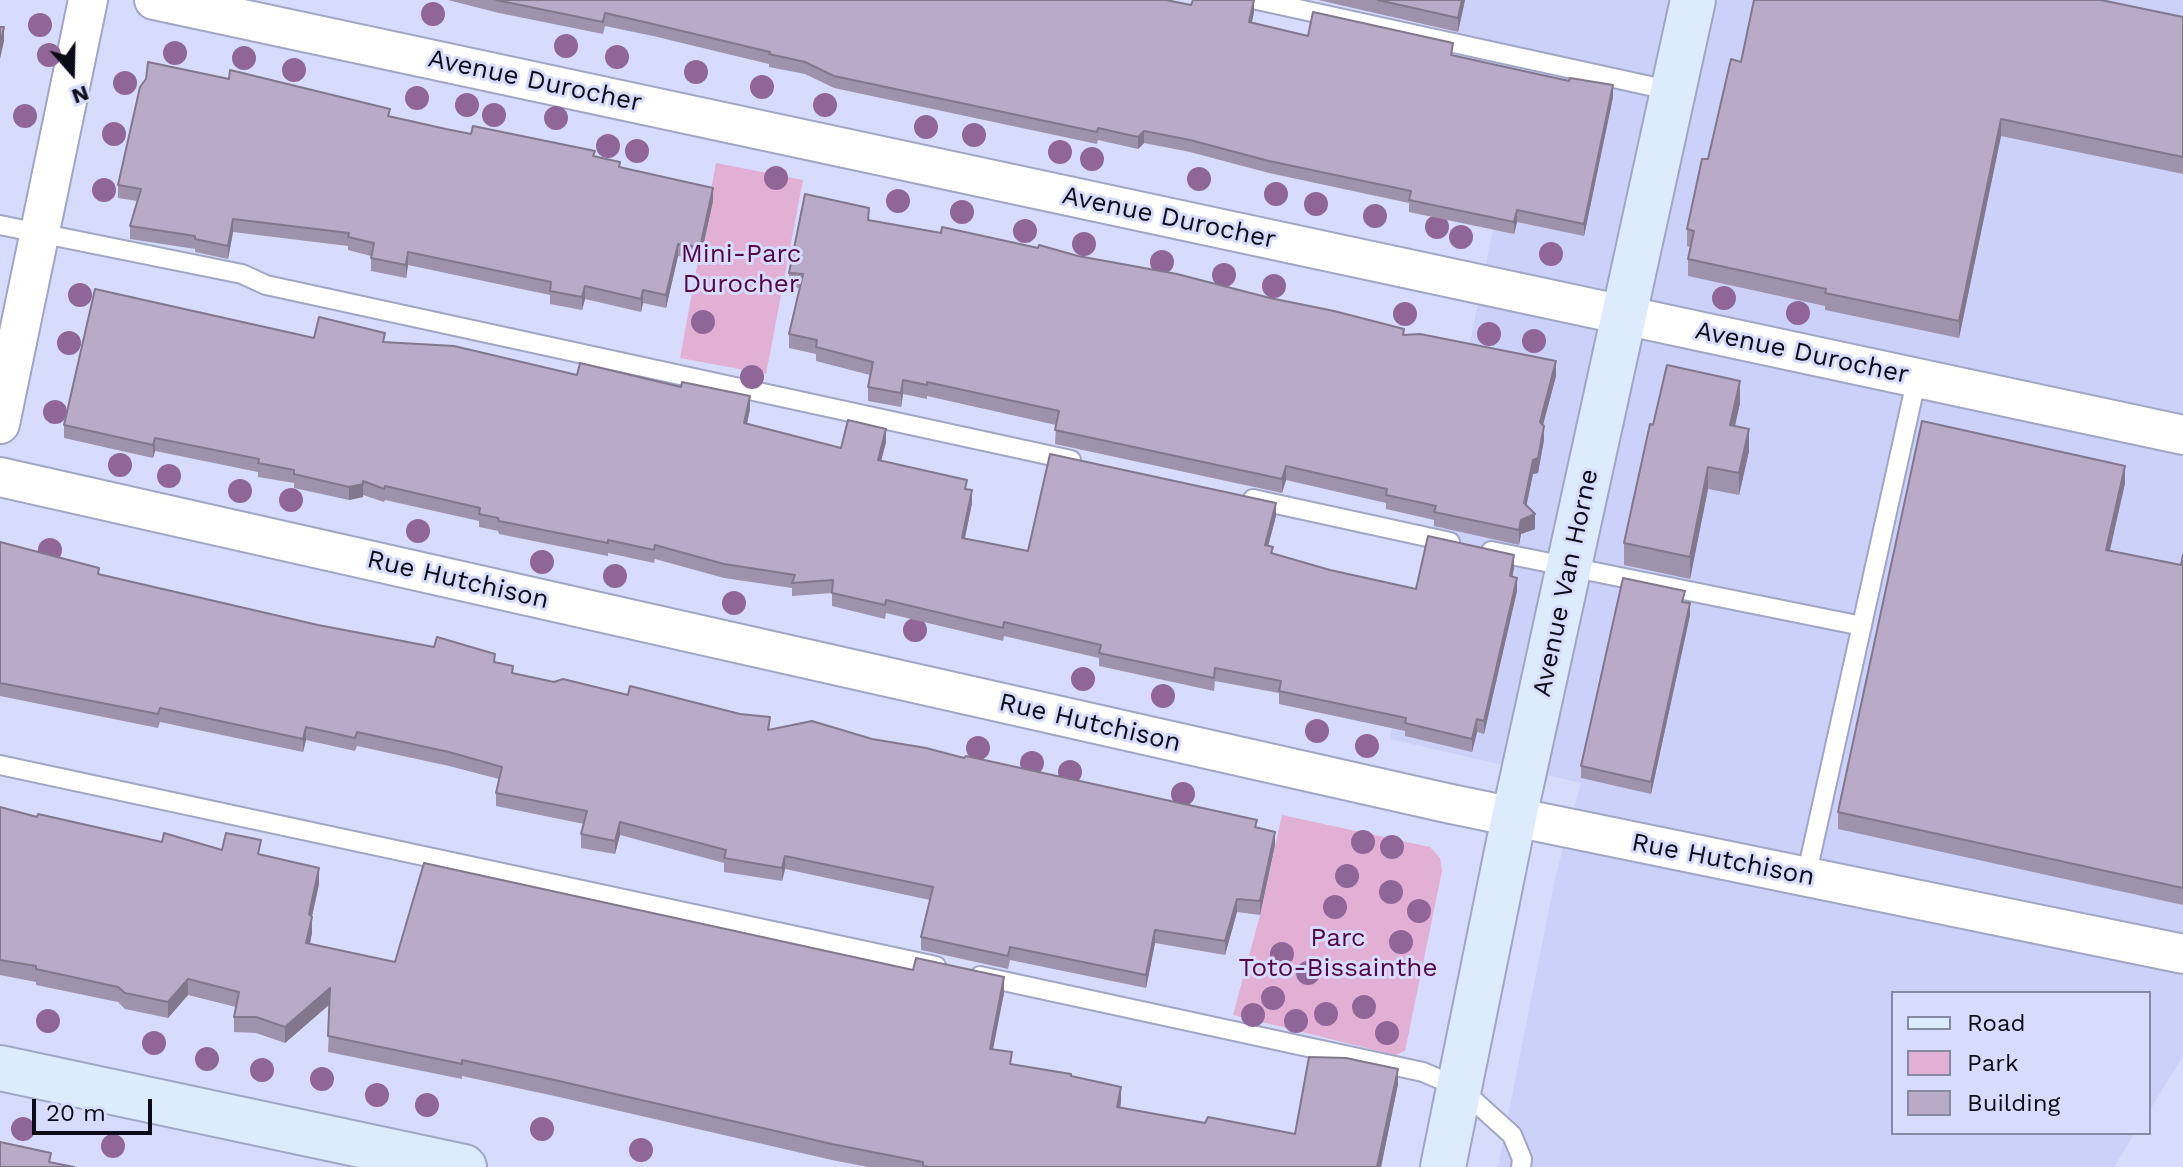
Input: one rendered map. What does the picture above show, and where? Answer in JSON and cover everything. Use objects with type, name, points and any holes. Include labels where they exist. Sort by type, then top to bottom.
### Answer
[{"type":"main road","name":"Avenue Van Horne","points":[[1443,1167],[1514,817],[1693,0]]},
{"type":"main road","points":[[0,1068],[464,1167]]},
{"type":"street","points":[[0,424],[88,0]]},
{"type":"street","name":"Avenue Durocher","points":[[154,0],[2183,435]]},
{"type":"street","name":"Rue Hutchison","points":[[0,477],[1514,817],[2183,954]]},
{"type":"lane","points":[[1257,0],[1673,91]]},
{"type":"lane","points":[[0,225],[242,274],[266,285],[1089,464]]},
{"type":"lane","points":[[1806,877],[1917,377]]},
{"type":"lane","points":[[1229,494],[1570,568],[1862,626]]},
{"type":"lane","points":[[0,765],[1416,1069],[1460,1088],[1512,1135],[1522,1159],[1521,1167]]},
{"type":"shaded area","points":[[1464,0],[2183,0],[2183,1056],[2151,1108],[2151,991],[1891,991],[1891,1135],[2134,1135],[2114,1167],[1498,1167],[1555,878],[1581,783],[1390,739],[1529,50],[1457,37]]},
{"type":"green space","name":"Mini-Parc Durocher","points":[[716,163],[803,180],[766,374],[680,358]]},
{"type":"green space","name":"Parc Toto-Bissainthe","points":[[1282,815],[1430,847],[1440,858],[1442,871],[1405,1051],[1395,1055],[1233,1015],[1260,915]]},
{"type":"building","points":[[496,0],[1166,0],[1191,5],[1193,0],[1254,0],[1249,22],[1308,36],[1313,12],[1453,43],[1451,55],[1569,81],[1570,78],[1613,85],[1584,224],[1517,210],[1514,222],[1409,200],[1411,191],[1269,161],[1190,140],[1144,131],[1138,137],[1098,128],[1097,132],[834,76],[805,62],[770,52],[605,13],[603,22]]},
{"type":"building","points":[[1378,0],[1462,0],[1458,18]]},
{"type":"building","points":[[1754,0],[2101,0],[2183,17],[2183,157],[2001,119],[1959,321],[1825,293],[1826,289],[1688,259],[1694,231],[1687,229],[1702,159],[1708,159],[1731,59],[1741,62]]},
{"type":"building","points":[[148,62],[229,79],[230,70],[390,109],[388,116],[446,129],[471,134],[473,126],[595,151],[593,156],[620,162],[619,167],[713,188],[700,247],[678,244],[666,295],[643,290],[641,299],[585,286],[582,297],[550,291],[551,282],[408,252],[406,265],[371,258],[374,243],[348,237],[349,233],[233,219],[228,246],[195,239],[195,236],[130,226],[141,189],[118,185]]},
{"type":"building","points":[[805,194],[869,208],[868,220],[941,233],[942,227],[1038,248],[1039,245],[1334,311],[1404,329],[1403,335],[1420,334],[1556,361],[1540,422],[1544,426],[1538,458],[1533,460],[1524,503],[1535,514],[1521,520],[1519,530],[1434,512],[1436,506],[1386,495],[1387,489],[1286,466],[1282,479],[1055,430],[1059,411],[927,382],[927,385],[903,380],[901,393],[868,387],[873,362],[816,347],[817,340],[789,334],[803,274],[789,273]]},
{"type":"building","points":[[95,289],[314,338],[319,317],[385,333],[383,342],[454,346],[577,375],[580,363],[681,387],[682,382],[750,396],[744,423],[841,448],[848,420],[886,429],[878,460],[967,480],[965,489],[972,490],[962,538],[1028,551],[1050,454],[1276,503],[1265,545],[1273,547],[1271,553],[1416,589],[1428,536],[1514,555],[1510,576],[1517,578],[1484,721],[1477,719],[1472,739],[1405,723],[1406,718],[1279,691],[1281,681],[1215,668],[1214,678],[1099,653],[1101,645],[1004,622],[1003,628],[886,600],[885,605],[832,593],[833,580],[792,583],[795,575],[724,564],[655,545],[654,550],[608,540],[608,543],[499,521],[498,518],[479,514],[480,508],[385,486],[384,489],[363,481],[363,484],[349,487],[294,474],[294,470],[258,463],[259,459],[155,438],[153,445],[64,425]]},
{"type":"building","points":[[1667,365],[1740,381],[1730,425],[1749,429],[1739,473],[1708,467],[1690,557],[1624,543],[1650,424],[1653,425]]},
{"type":"building","points":[[1922,421],[2125,466],[2106,550],[2181,565],[2183,555],[2183,888],[1838,812]]},
{"type":"building","points":[[0,542],[99,568],[98,574],[318,625],[434,647],[437,637],[495,654],[494,662],[513,666],[512,673],[554,682],[563,679],[628,695],[630,686],[740,714],[770,717],[768,730],[812,721],[872,739],[966,756],[1257,820],[1255,827],[1275,832],[1260,901],[1237,899],[1225,941],[1155,930],[1146,975],[1010,947],[1008,956],[921,937],[933,887],[785,856],[782,868],[724,858],[726,850],[620,822],[615,841],[581,834],[587,811],[496,793],[502,767],[449,752],[357,732],[355,738],[306,727],[303,739],[160,708],[158,714],[0,683]]},
{"type":"building","points":[[1623,578],[1685,591],[1682,602],[1690,603],[1651,782],[1581,766]]},
{"type":"building","points":[[0,807],[162,842],[164,833],[222,850],[226,833],[261,840],[258,854],[319,868],[306,943],[395,962],[424,863],[913,970],[916,958],[1004,977],[990,1049],[1012,1052],[1010,1064],[1071,1074],[1121,1087],[1117,1107],[1205,1123],[1208,1117],[1295,1134],[1309,1057],[1346,1058],[1398,1069],[1377,1167],[929,1167],[923,1166],[923,1162],[559,1081],[328,1036],[330,988],[285,1027],[256,1017],[234,1017],[239,992],[188,979],[168,1002],[125,993],[118,987],[0,960]]},
{"type":"building","points":[[0,1142],[51,1153],[49,1162],[74,1167],[0,1167]]}]
